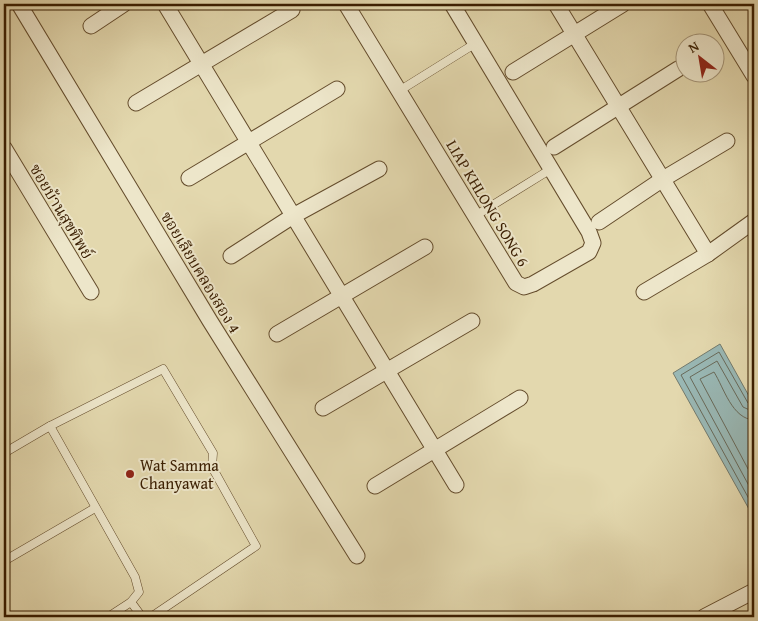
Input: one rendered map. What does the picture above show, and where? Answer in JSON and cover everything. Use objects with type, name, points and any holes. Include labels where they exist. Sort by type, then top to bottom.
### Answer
[{"type":"street","name":"ซอยเลียบคลองสอง 4","points":[[19,4],[210,321],[357,556]]},
{"type":"street","points":[[91,26],[124,4]]},
{"type":"street","points":[[165,4],[456,486]]},
{"type":"street","name":"LIAP KHLONG SONG 6","points":[[346,4],[516,283],[524,287],[533,284],[589,252],[593,242],[589,232],[452,4]]},
{"type":"street","points":[[556,4],[708,254]]},
{"type":"street","points":[[513,72],[623,4]]},
{"type":"street","points":[[710,4],[754,76]]},
{"type":"street","points":[[136,103],[200,63],[292,10]]},
{"type":"street","points":[[554,147],[676,70]]},
{"type":"street","points":[[189,178],[337,88]]},
{"type":"street","points":[[599,222],[663,179],[727,141]]},
{"type":"street","name":"ซอยบ้านสุขทิพย์","points":[[4,148],[91,292]]},
{"type":"street","points":[[231,256],[293,216],[379,168]]},
{"type":"street","points":[[644,292],[708,254],[754,221]]},
{"type":"street","points":[[277,334],[425,247]]},
{"type":"street","points":[[323,408],[472,321]]},
{"type":"street","points":[[375,486],[520,398]]},
{"type":"street","points":[[704,617],[754,591]]},
{"type":"lane","points":[[399,91],[476,43]]},
{"type":"lane","points":[[476,216],[551,169]]},
{"type":"lane","points":[[4,452],[50,426],[163,369],[213,453],[212,467],[256,546],[151,617]]},
{"type":"lane","points":[[50,426],[135,578],[139,592],[131,602],[108,617]]},
{"type":"lane","points":[[4,561],[96,508]]},
{"type":"lane","points":[[131,602],[142,617]]},
{"type":"lane","points":[[4,610],[8,617]]},
{"type":"water","points":[[720,344],[754,405],[754,518],[673,373]]},
{"type":"place","name":"Wat Samma Chanyawat","points":[[130,474]]}]
